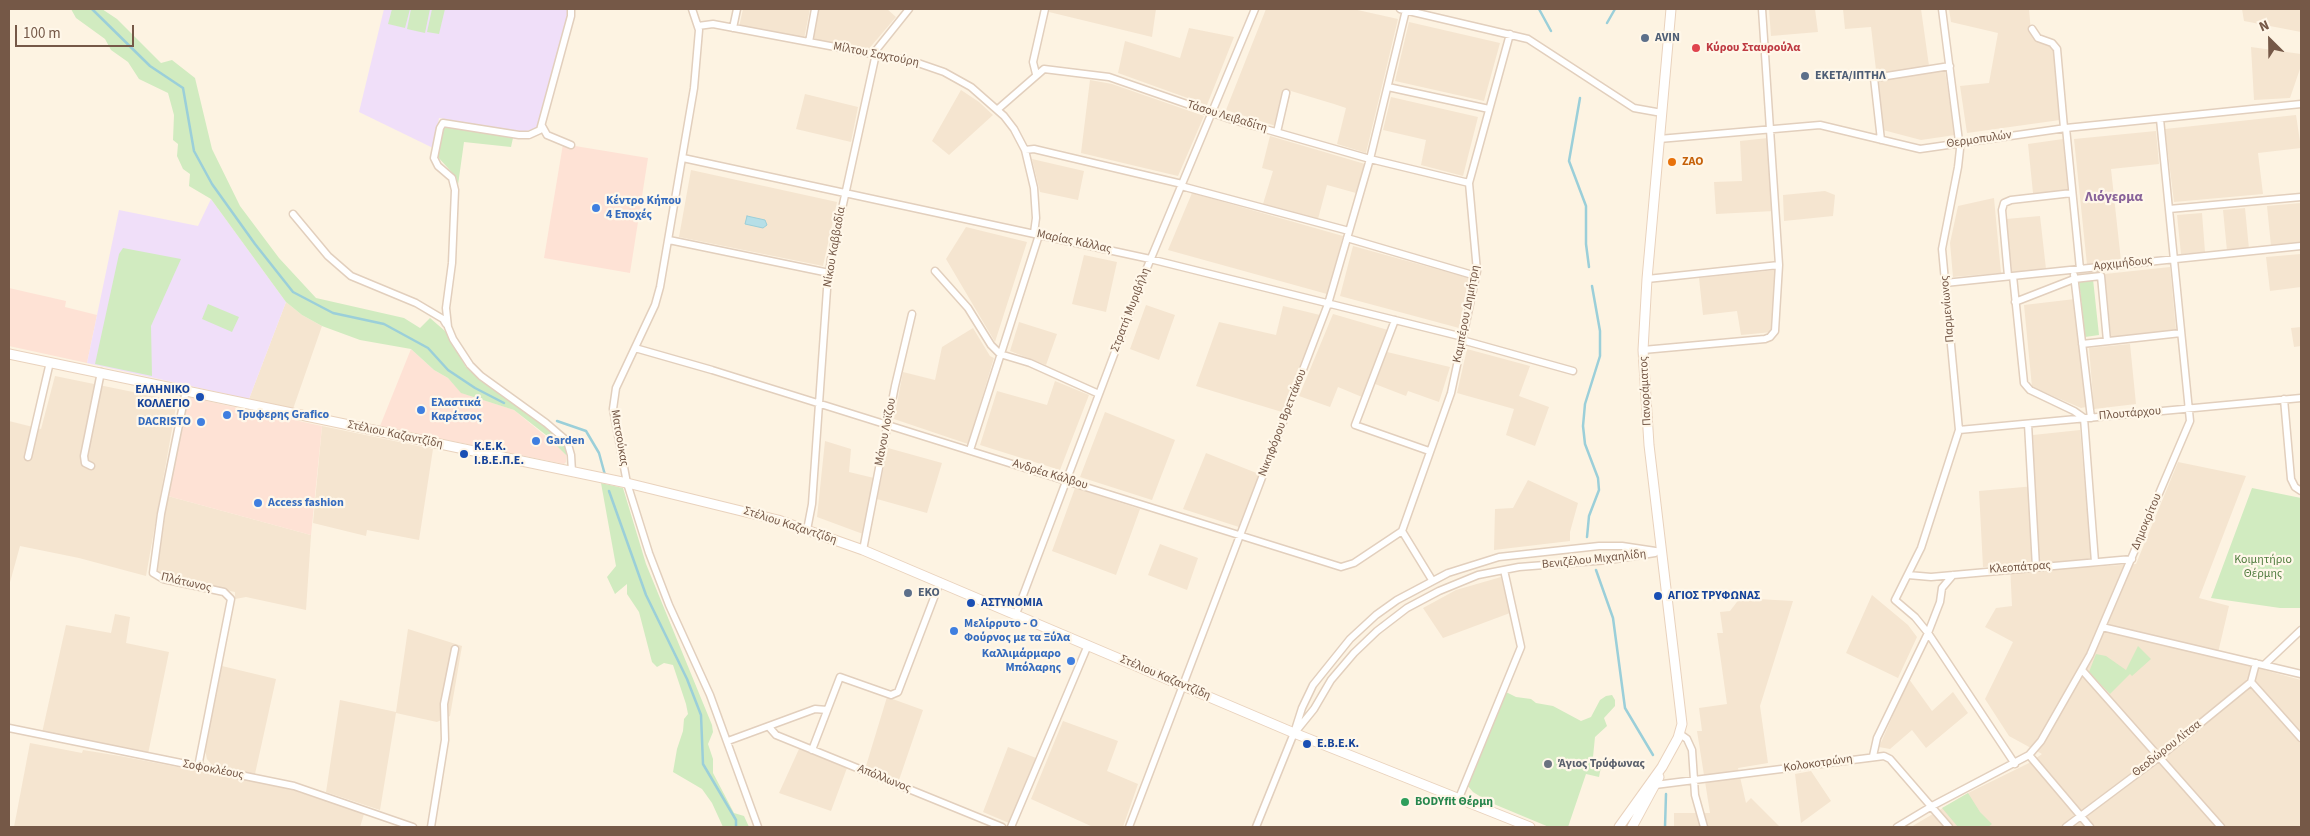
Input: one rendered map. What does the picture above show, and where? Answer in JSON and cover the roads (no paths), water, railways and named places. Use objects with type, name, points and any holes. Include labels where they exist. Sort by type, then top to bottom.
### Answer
[{"type":"main road","name":"Πανοράματος","points":[[1632,827],[1680,734],[1682,724],[1647,418],[1643,350],[1647,279],[1671,9]]},
{"type":"main road","name":"Στέλιου Καζαντζίδη","points":[[9,354],[627,483],[752,513],[807,530],[863,550],[1294,732],[1530,827]]},
{"type":"main road","name":"Πανοράματος","points":[[1619,827],[1662,767]]},
{"type":"street","points":[[448,327],[446,308],[452,263],[455,190],[452,178],[438,166],[434,158],[440,128],[446,123],[529,135],[542,126],[571,16],[571,9]]},
{"type":"street","name":"Ματσούκας","points":[[692,9],[698,26],[694,88],[684,158],[658,299],[616,388],[613,404],[627,483],[658,578],[710,695],[758,827]]},
{"type":"street","points":[[733,28],[737,9]]},
{"type":"street","points":[[809,42],[815,9]]},
{"type":"street","name":"Νίκου Καββαδία","points":[[807,530],[812,504],[829,273],[878,46],[909,9]]},
{"type":"street","points":[[998,109],[1036,74],[1033,62],[1045,9]]},
{"type":"street","name":"Στρατή Μυριβήλη","points":[[1016,614],[1150,259],[1255,9]]},
{"type":"street","points":[[1643,350],[1765,339],[1773,334],[1780,265],[1762,9]]},
{"type":"street","name":"Παρμενίωνος","points":[[1928,633],[1915,617],[1895,600],[1921,548],[1959,430],[1942,245],[1958,167],[1959,144],[1942,9]]},
{"type":"street","points":[[1403,10],[1510,34],[1533,42],[1634,108],[1662,113]]},
{"type":"street","name":"Νικηφόρου Βρεττάκου","points":[[1129,827],[1328,304],[1370,159],[1388,87],[1403,10]]},
{"type":"street","name":"Μίλτου Σαχτούρη","points":[[698,26],[713,24],[916,62],[944,72],[976,90],[998,109],[1014,129],[1025,150],[1034,188],[1036,234],[970,450]]},
{"type":"street","points":[[2032,29],[2038,38],[2052,43],[2057,49],[2072,193],[2076,269],[2074,279],[2082,344],[2095,562]]},
{"type":"street","name":"Καμπέρου Δημήτρη","points":[[1402,530],[1450,393],[1476,276],[1478,264],[1469,183],[1510,34]]},
{"type":"street","points":[[1881,140],[1874,78],[1950,66]]},
{"type":"street","name":"Τάσου Λειβαδίτη","points":[[1036,74],[1049,68],[1109,77],[1212,113],[1370,159],[1469,183]]},
{"type":"street","points":[[1388,87],[1489,109]]},
{"type":"street","points":[[1277,132],[1286,93]]},
{"type":"street","name":"Θερμοπυλών","points":[[1659,140],[1820,125],[1917,149],[2065,128],[2301,104]]},
{"type":"street","name":"Δημοκρίτου","points":[[1897,827],[1932,806],[2015,764],[2029,755],[2041,741],[2082,670],[2102,628],[2190,421],[2160,119]]},
{"type":"street","points":[[542,126],[547,135],[571,145]]},
{"type":"street","points":[[1025,150],[1034,149],[1182,185],[1349,231]]},
{"type":"street","name":"Μαρίας Κάλλας","points":[[684,158],[1150,259],[1395,320],[1573,371]]},
{"type":"street","points":[[2072,193],[2011,200],[2004,204],[2002,210],[2024,383],[2030,390],[2087,418]]},
{"type":"street","points":[[2169,209],[2301,197]]},
{"type":"street","points":[[293,214],[328,256],[351,276],[416,303],[443,319],[461,354],[470,365],[567,441],[571,455],[572,472]]},
{"type":"street","points":[[1347,238],[1476,276]]},
{"type":"street","points":[[669,240],[829,273]]},
{"type":"street","name":"Αρχιμήδους","points":[[1945,282],[2301,246]]},
{"type":"street","points":[[1647,279],[1780,265]]},
{"type":"street","points":[[935,271],[968,308],[991,345],[1000,354],[1030,363],[1099,394]]},
{"type":"street","points":[[2015,302],[2074,279],[2101,276],[2108,341]]},
{"type":"street","name":"Μάνου Λοϊζου","points":[[863,550],[912,314]]},
{"type":"street","points":[[1395,320],[1355,425],[1429,451]]},
{"type":"street","points":[[2082,344],[2181,333]]},
{"type":"street","name":"Ανδρέα Κάλβου","points":[[635,348],[888,424],[1341,567],[1354,563],[1402,530]]},
{"type":"street","points":[[28,457],[50,362]]},
{"type":"street","points":[[91,466],[86,463],[84,456],[101,372]]},
{"type":"street","name":"Πλάτωνος","points":[[186,390],[161,514],[153,573],[162,579],[224,592],[231,598],[198,767]]},
{"type":"street","name":"Πλουτάρχου","points":[[1959,430],[2301,398]]},
{"type":"street","points":[[2284,400],[2290,473],[2293,483],[2301,491]]},
{"type":"street","points":[[2028,424],[2036,567]]},
{"type":"street","points":[[1402,530],[1432,580]]},
{"type":"street","name":"Βενιζέλου Μιχαηλίδη","points":[[1256,827],[1302,708],[1313,685],[1350,639],[1386,608],[1432,580],[1482,561],[1533,552],[1612,546],[1662,552]]},
{"type":"street","name":"Βενιζέλου Μιχαηλίδη","points":[[1294,732],[1314,709],[1332,680],[1354,653],[1377,631],[1407,608],[1439,591],[1478,575],[1504,570],[1609,560],[1662,552]]},
{"type":"street","name":"Κλεοπάτρας","points":[[1908,575],[1953,575],[2132,559]]},
{"type":"street","points":[[1460,798],[1521,647],[1504,570]]},
{"type":"street","points":[[1873,756],[1878,738],[1928,633],[1940,602],[1942,588],[1953,575]]},
{"type":"street","points":[[812,750],[842,676],[891,695],[896,694],[940,582]]},
{"type":"street","points":[[2102,628],[2301,674]]},
{"type":"street","points":[[2264,665],[2301,630]]},
{"type":"street","points":[[1928,633],[2015,764]]},
{"type":"street","points":[[1011,827],[1088,645]]},
{"type":"street","points":[[431,827],[445,740],[444,704],[456,649]]},
{"type":"street","points":[[2256,663],[2251,682],[2301,738]]},
{"type":"street","points":[[2082,670],[2221,827]]},
{"type":"street","name":"Θεοδώρου Λίτσα","points":[[2066,827],[2158,758],[2251,682]]},
{"type":"street","points":[[728,741],[815,709],[827,710]]},
{"type":"street","name":"Απόλλωνος","points":[[769,727],[776,735],[1002,827]]},
{"type":"street","name":"Σοφοκλέους","points":[[9,728],[307,790],[413,827]]},
{"type":"street","points":[[1680,734],[1691,747],[1697,802],[1704,827]]},
{"type":"street","points":[[2029,755],[2090,827]]},
{"type":"street","name":"Κολοκοτρώνη","points":[[1654,785],[1873,756],[1888,757],[1949,827]]},
{"type":"street","points":[[2080,816],[2082,827]]},
{"type":"water","points":[[747,216],[765,220],[767,225],[763,228],[745,224]]},
{"type":"waterway","points":[[92,9],[150,66],[183,88],[194,151],[212,184],[255,244],[293,292],[333,313],[384,324],[428,348],[448,370],[475,388],[504,403]]},
{"type":"waterway","points":[[1539,9],[1551,31]]},
{"type":"waterway","points":[[1607,23],[1615,9]]},
{"type":"waterway","points":[[1580,98],[1569,161],[1586,206],[1586,244],[1589,267]]},
{"type":"waterway","points":[[1587,537],[1589,516],[1599,490],[1598,478],[1585,444],[1583,426],[1585,404],[1600,356],[1600,331],[1592,286]]},
{"type":"waterway","points":[[557,421],[586,431],[599,453],[605,475]]},
{"type":"waterway","points":[[609,491],[646,595],[687,679],[701,715],[703,764],[736,820],[736,827]]},
{"type":"waterway","points":[[1596,570],[1613,618],[1625,708],[1653,755]]},
{"type":"waterway","points":[[1665,827],[1666,794]]},
{"type":"place","name":"AVIN","points":[[1645,38]]},
{"type":"place","name":"Κύρου Σταυρούλα","points":[[1696,48]]},
{"type":"place","name":"ΕΚΕΤΑ/ΙΠΤΗΛ","points":[[1805,76]]},
{"type":"place","name":"ZAO","points":[[1672,162]]},
{"type":"place","name":"Κέντρο Κήπου 4 Εποχές","points":[[596,208]]},
{"type":"place","name":"ΕΛΛΗΝΙΚΟ ΚΟΛΛΕΓΙΟ","points":[[200,397]]},
{"type":"place","name":"Ελαστικά Καρέτσος","points":[[421,410]]},
{"type":"place","name":"Τρυφερης Grafico","points":[[227,415]]},
{"type":"place","name":"DACRISTO","points":[[201,422]]},
{"type":"place","name":"Garden","points":[[536,441]]},
{"type":"place","name":"Κ.Ε.Κ. Ι.Β.Ε.Π.Ε.","points":[[464,454]]},
{"type":"place","name":"Access fashion","points":[[258,503]]},
{"type":"place","name":"EKO","points":[[908,593]]},
{"type":"place","name":"ΑΓΙΟΣ ΤΡΥΦΩΝΑΣ","points":[[1658,596]]},
{"type":"place","name":"ΑΣΤΥΝΟΜΙΑ","points":[[971,603]]},
{"type":"place","name":"Μελίρρυτο - Ο Φούρνος με τα Ξύλα","points":[[954,631]]},
{"type":"place","name":"Καλλιμάρμαρο Μπόλαρης","points":[[1071,661]]},
{"type":"place","name":"Ε.Β.Ε.Κ.","points":[[1307,744]]},
{"type":"place","name":"Άγιος Τρύφωνας","points":[[1548,764]]},
{"type":"place","name":"BODYfit Θέρμη","points":[[1405,802]]},
{"type":"district","name":"Λιόγερμα","points":[[2114,198]]},
{"type":"park label","name":"Κοιμητήριο Θέρμης","points":[[2263,567]]}]
